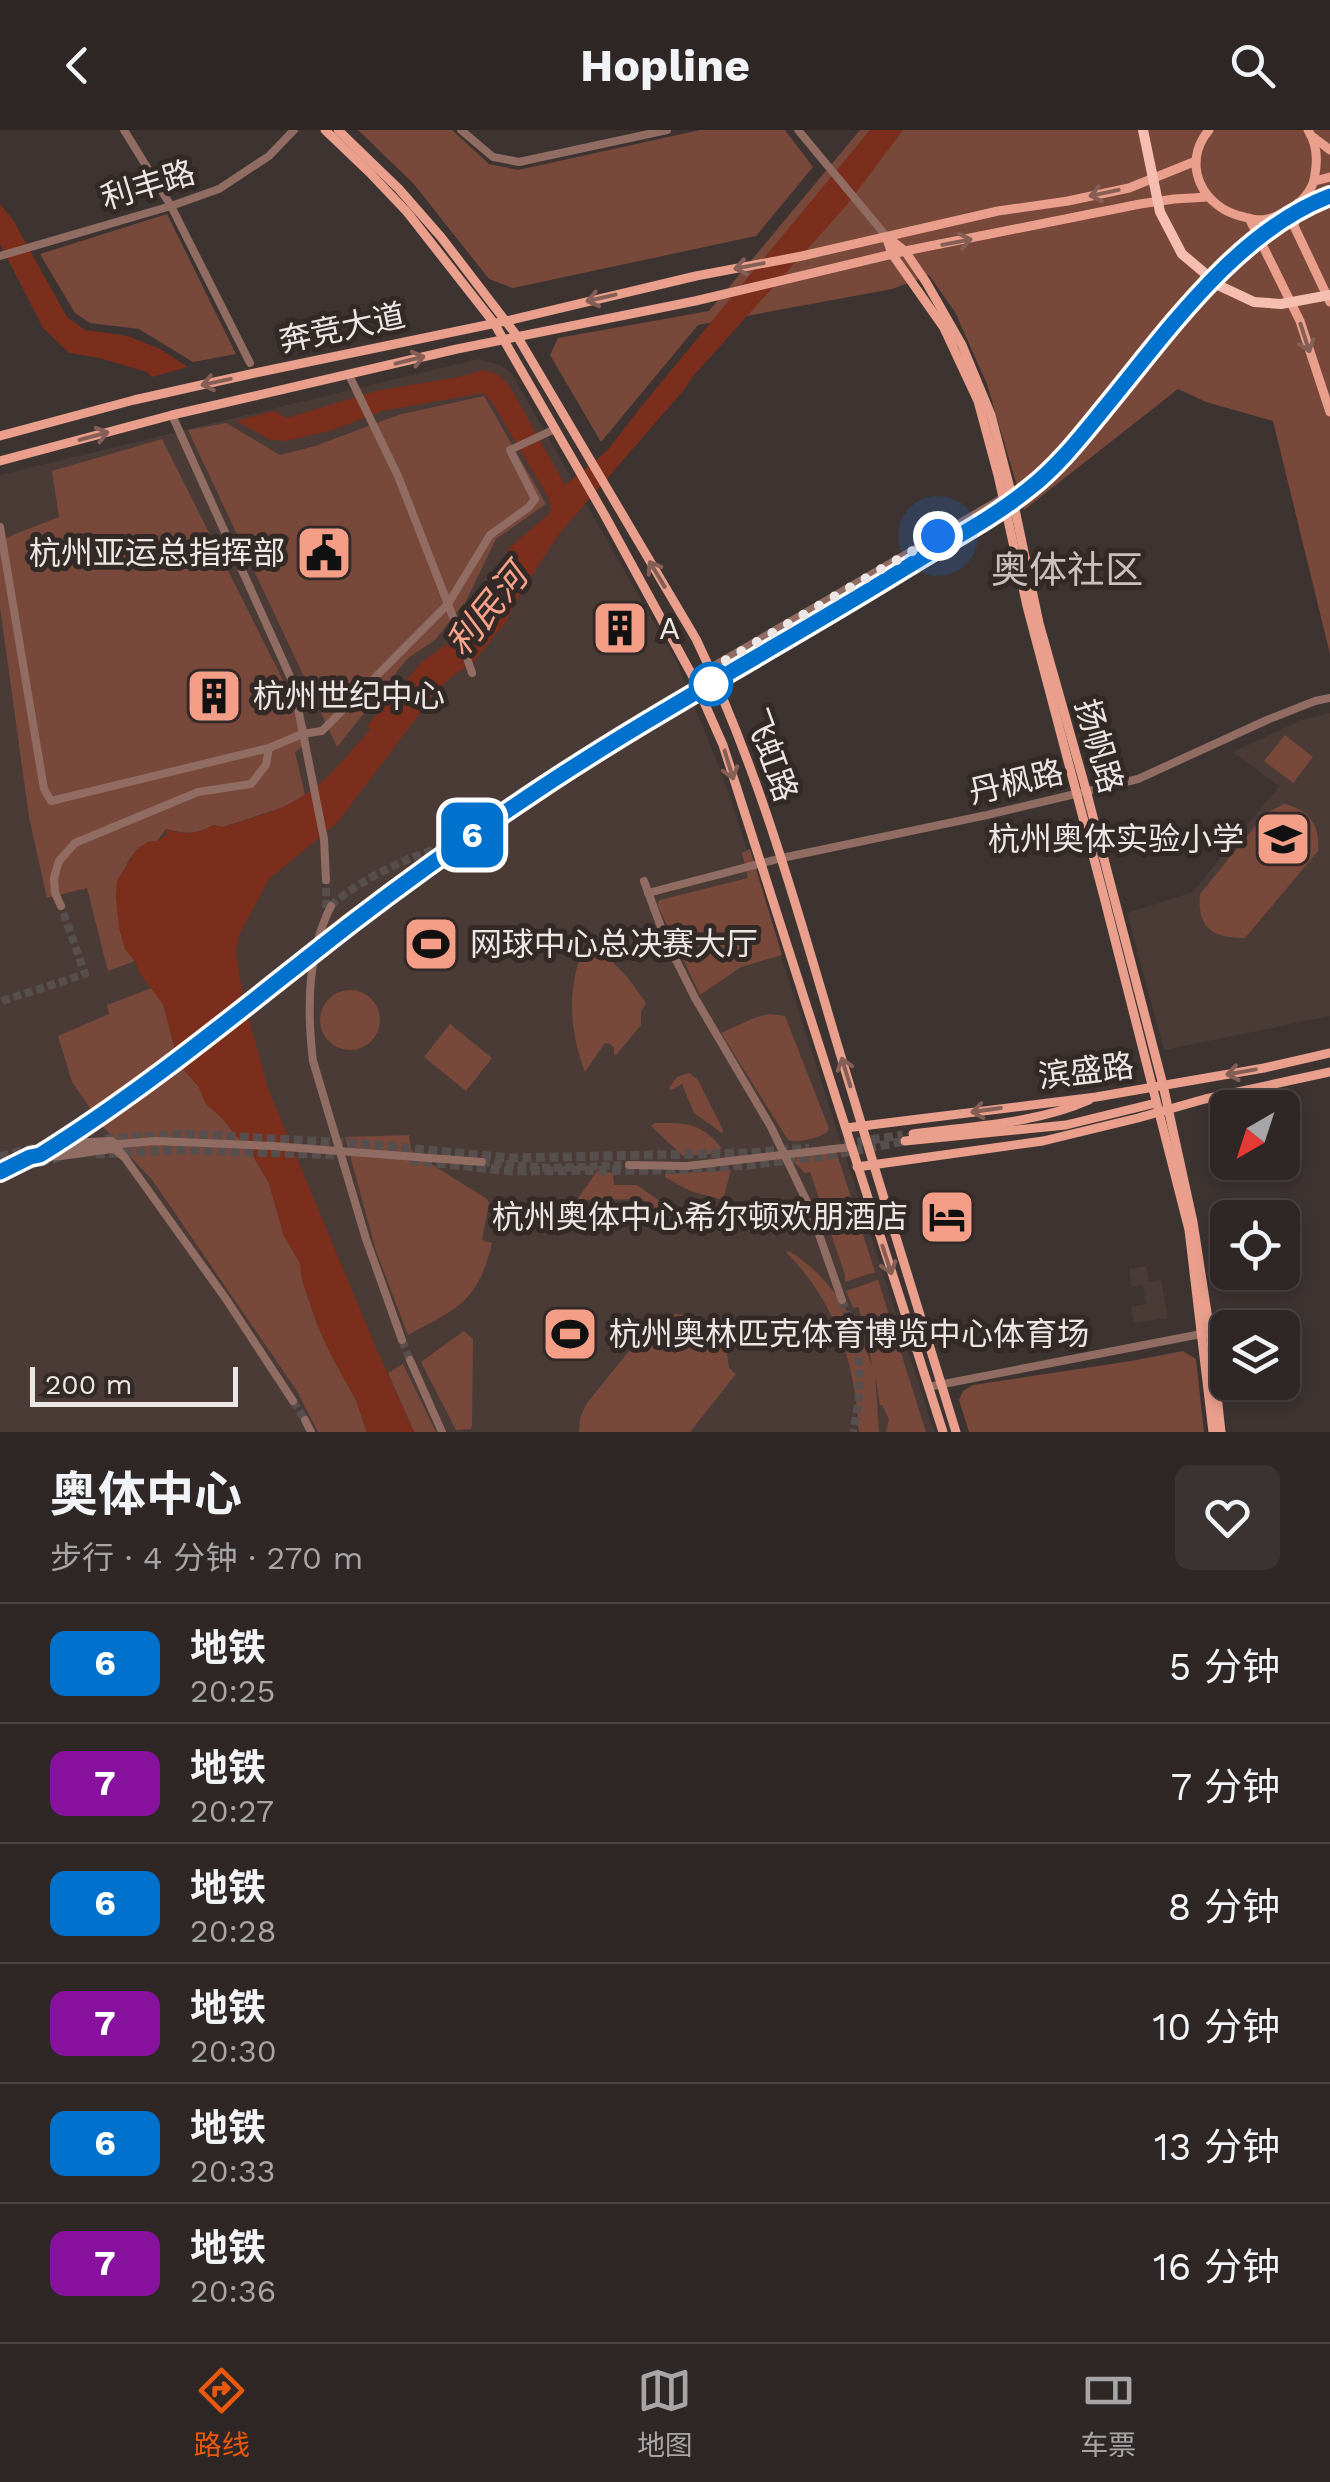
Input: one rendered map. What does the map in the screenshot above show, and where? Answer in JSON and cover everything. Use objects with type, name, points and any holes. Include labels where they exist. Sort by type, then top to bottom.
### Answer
[{"type":"highway","points":[[1143,130],[1160,212],[1182,254],[1194,265],[1220,286],[1254,302],[1281,304],[1330,294]]},
{"type":"main road","name":"飞虹路","points":[[324,130],[407,212],[494,323],[694,678],[723,745],[943,1432]]},
{"type":"main road","name":"飞虹路","points":[[338,130],[430,225],[517,336],[711,669],[782,858],[956,1432]]},
{"type":"main road","points":[[1195,130],[1200,141]]},
{"type":"main road","points":[[1209,130],[1200,141],[1196,161],[1198,178],[1208,197],[1225,213],[1266,220],[1298,203],[1315,182],[1318,156],[1310,134]]},
{"type":"main road","points":[[1310,134],[1330,150]]},
{"type":"main road","points":[[1196,161],[1129,188],[886,236],[892,254],[944,328],[978,402],[1160,1108],[1188,1230],[1221,1432]]},
{"type":"main road","points":[[1315,182],[1330,177]]},
{"type":"main road","points":[[892,254],[1140,204],[1208,197]]},
{"type":"main road","points":[[1298,203],[1294,226],[1330,302]]},
{"type":"main road","points":[[1248,218],[1300,321],[1330,412]]},
{"type":"main road","name":"奔竞大道","points":[[0,436],[134,400],[886,236]]},
{"type":"main road","name":"扬帆路","points":[[886,236],[905,251],[926,282],[962,345],[990,415],[1081,792],[1164,1085],[1160,1108]]},
{"type":"main road","name":"奔竞大道","points":[[0,461],[172,415],[892,254]]},
{"type":"main road","name":"滨盛路","points":[[846,1128],[1096,1097],[1264,1068],[1330,1052]]},
{"type":"main road","name":"滨盛路","points":[[857,1167],[1043,1141],[1138,1118],[1160,1108],[1330,1072]]},
{"type":"main road","points":[[1096,1097],[1068,1110],[905,1138],[1066,1124],[1160,1108]]},
{"type":"main road","points":[[1206,1333],[1213,1432]]},
{"type":"street","points":[[124,130],[171,206],[250,363]]},
{"type":"street","name":"利丰路","points":[[0,256],[219,189],[269,156],[294,130]]},
{"type":"street","points":[[461,130],[493,157],[518,162],[667,130]]},
{"type":"street","name":"扬帆路","points":[[798,130],[886,236]]},
{"type":"street","points":[[349,375],[398,476],[472,673]]},
{"type":"street","points":[[172,415],[293,683],[324,839],[326,880]]},
{"type":"street","points":[[0,527],[44,790],[51,801],[269,748],[322,730],[448,604],[490,534],[529,507],[535,499],[510,450],[555,429]]},
{"type":"street","points":[[694,678],[1004,498]]},
{"type":"street","name":"丹枫路","points":[[648,893],[782,858],[1138,779],[1266,720],[1330,698]]},
{"type":"street","points":[[60,906],[54,878],[58,861],[76,843],[198,792],[251,784],[266,765],[269,748]]},
{"type":"street","points":[[460,844],[500,844]]},
{"type":"street","points":[[644,881],[680,968],[771,1128],[809,1206],[842,1300]]},
{"type":"street","points":[[327,910],[312,965],[312,1062],[366,1239],[402,1340]]},
{"type":"street","points":[[68,1148],[156,1141],[482,1162]]},
{"type":"street","points":[[629,1165],[688,1166],[851,1147]]},
{"type":"street","points":[[0,1165],[40,1155],[115,1149],[226,1300],[293,1401]]},
{"type":"street","points":[[928,1387],[1206,1333]]},
{"type":"street","points":[[410,1360],[442,1432]]},
{"type":"street","points":[[305,1420],[311,1432]]},
{"type":"shaded area","points":[[358,130],[452,130],[489,164],[518,170],[700,130],[785,130],[813,167],[756,236],[513,288],[489,279],[413,183]]},
{"type":"shaded area","points":[[860,130],[1330,130],[1330,654],[1273,421],[1206,402],[1178,389],[1024,510],[987,384],[955,312],[929,275],[892,289],[698,325],[601,442],[550,355],[558,338],[709,311]]},
{"type":"shaded area","points":[[167,214],[236,354],[193,362],[139,329],[90,323],[75,313],[40,254]]},
{"type":"shaded area","points":[[478,359],[500,365],[512,374],[677,663],[727,788],[934,1432],[0,1432],[0,475]]},
{"type":"shaded area","points":[[484,396],[546,504],[496,539],[466,601],[435,640],[408,658],[337,747],[188,430],[226,423],[280,455],[398,415]]},
{"type":"shaded area","name":"杭州世纪中心","points":[[162,439],[307,728],[309,742],[295,752],[305,795],[284,807],[223,827],[213,825],[191,833],[166,829],[157,841],[137,849],[127,863],[125,949],[135,961],[108,971],[87,888],[47,898],[29,817],[0,607],[0,540],[59,517],[52,471]]},
{"type":"shaded area","name":"杭州奥体实验小学","points":[[1330,713],[1330,1016],[1164,1050],[1127,913],[1193,892],[1279,786],[1233,752],[1302,720]]},
{"type":"shaded area","points":[[1285,735],[1313,757],[1293,783],[1264,761]]},
{"type":"shaded area","points":[[1284,804],[1311,820],[1318,851],[1245,938],[1215,933],[1204,923],[1200,894],[1266,813]]},
{"type":"shaded area","points":[[750,849],[782,955],[741,967],[700,995],[657,904],[660,900],[748,878],[742,853]]},
{"type":"shaded area","points":[[589,937],[646,1003],[641,1025],[617,1054],[614,1056],[614,1047],[604,1044],[585,1072],[575,1038],[572,1004],[576,970]]},
{"type":"shaded area","points":[[152,988],[163,1004],[184,1070],[199,1087],[206,1104],[253,1156],[269,1183],[284,1236],[300,1263],[317,1324],[356,1400],[367,1432],[318,1432],[297,1391],[153,1181],[103,1127],[72,1082],[58,1036],[109,1014],[107,1005]]},
{"type":"shaded area","points":[[350,990],[372,998],[380,1020],[372,1042],[350,1050],[328,1042],[320,1020],[328,998]]},
{"type":"shaded area","points":[[769,1014],[785,1016],[828,1126],[829,1130],[821,1135],[788,1140],[721,1033]]},
{"type":"shaded area","points":[[450,1024],[492,1058],[466,1091],[424,1057]]},
{"type":"shaded area","points":[[689,1073],[698,1080],[722,1133],[694,1113],[682,1084],[669,1088],[677,1077]]},
{"type":"shaded area","points":[[655,1123],[699,1128],[721,1147],[720,1153],[683,1156],[651,1126]]},
{"type":"shaded area","points":[[409,1135],[415,1154],[487,1199],[482,1240],[492,1243],[480,1278],[463,1301],[408,1335],[376,1251],[345,1137]]},
{"type":"shaded area","points":[[836,1151],[875,1272],[845,1282],[810,1172],[805,1173],[795,1163],[798,1156]]},
{"type":"shaded area","points":[[731,1170],[723,1200],[690,1191],[665,1177],[665,1174]]},
{"type":"shaded area","points":[[597,1171],[613,1173],[614,1185],[637,1185],[667,1209],[647,1213],[643,1199],[577,1200]]},
{"type":"shaded area","points":[[786,1252],[830,1286],[858,1332],[872,1366],[872,1346],[858,1307],[853,1308],[846,1291],[878,1280],[926,1432],[886,1432],[889,1419],[880,1405],[875,1373],[879,1432],[859,1432],[853,1382],[840,1335],[818,1292]]},
{"type":"shaded area","points":[[1146,1266],[1149,1282],[1161,1280],[1168,1318],[1134,1323],[1131,1307],[1146,1304],[1143,1285],[1132,1287],[1129,1269]]},
{"type":"shaded area","points":[[676,1314],[698,1320],[714,1330],[725,1346],[729,1368],[736,1374],[690,1432],[579,1432],[587,1403],[650,1325]]},
{"type":"shaded area","points":[[464,1331],[473,1339],[472,1425],[471,1429],[456,1430],[421,1362]]},
{"type":"shaded area","points":[[1183,1351],[1196,1359],[1204,1432],[969,1432],[959,1400],[963,1391],[973,1385]]},
{"type":"shaded area","points":[[403,1364],[436,1432],[414,1432],[388,1373]]},
{"type":"water","name":"利民河","points":[[870,130],[903,130],[846,206],[695,374],[559,534],[506,622],[471,665],[439,688],[337,823],[269,879],[239,935],[236,953],[244,1002],[269,1091],[414,1432],[367,1432],[356,1400],[317,1323],[300,1263],[284,1236],[269,1183],[253,1156],[206,1104],[199,1087],[184,1070],[163,1004],[125,949],[119,928],[117,881],[137,849],[167,835],[166,829],[190,833],[213,825],[223,827],[284,806],[321,782],[370,730],[368,725],[422,662],[447,644],[478,609],[510,547],[551,509],[548,497],[483,393],[382,411],[333,430],[286,441],[271,440],[236,421],[273,411],[287,418],[376,391],[483,370],[497,374],[509,385],[565,485],[607,451]]},
{"type":"water","points":[[0,204],[13,220],[67,317],[85,330],[128,336],[160,349],[188,367],[152,377],[147,372],[99,358],[69,353],[43,328],[0,244]]},
{"type":"tunnel","points":[[331,906],[356,886],[392,867],[429,851],[460,844]]},
{"type":"tunnel","points":[[326,880],[326,908]]},
{"type":"tunnel","points":[[2,1001],[85,974],[61,906]]},
{"type":"tunnel","points":[[105,1139],[186,1134],[365,1144],[510,1158],[809,1148]]},
{"type":"tunnel","points":[[844,1144],[903,1135]]},
{"type":"tunnel","points":[[0,1157],[55,1142],[80,1140]]},
{"type":"tunnel","points":[[410,1160],[511,1171],[670,1170],[831,1155],[905,1141]]},
{"type":"tunnel","points":[[40,1155],[68,1148]]},
{"type":"tunnel","points":[[96,1154],[181,1150],[345,1155]]},
{"type":"tunnel","points":[[0,1173],[60,1157]]},
{"type":"tunnel","points":[[482,1162],[550,1168],[629,1165]]},
{"type":"tunnel","points":[[842,1300],[854,1334],[859,1365],[853,1432]]},
{"type":"tunnel","points":[[402,1340],[410,1360]]},
{"type":"tunnel","points":[[293,1401],[305,1420]]},
{"type":"metro line","name":"6","points":[[0,1172],[40,1155],[124,1100],[430,864],[543,787],[1015,500],[1065,455],[1232,260],[1268,230],[1330,196]]},
{"type":"place","name":"杭州亚运总指挥部","points":[[324,553]]},
{"type":"place","name":"A","points":[[620,628]]},
{"type":"place","name":"杭州世纪中心","points":[[214,696]]},
{"type":"place","name":"杭州奥体实验小学","points":[[1283,839]]},
{"type":"place","name":"网球中心总决赛大厅","points":[[431,944]]},
{"type":"place","name":"杭州奥体中心希尔顿欢朋酒店","points":[[947,1217]]},
{"type":"place","name":"杭州奥林匹克体育博览中心体育场","points":[[570,1334]]},
{"type":"district","name":"奥体社区","points":[[1067,570]]},
{"type":"route","points":[[711,684],[716,681],[711,669],[938,536]]}]
